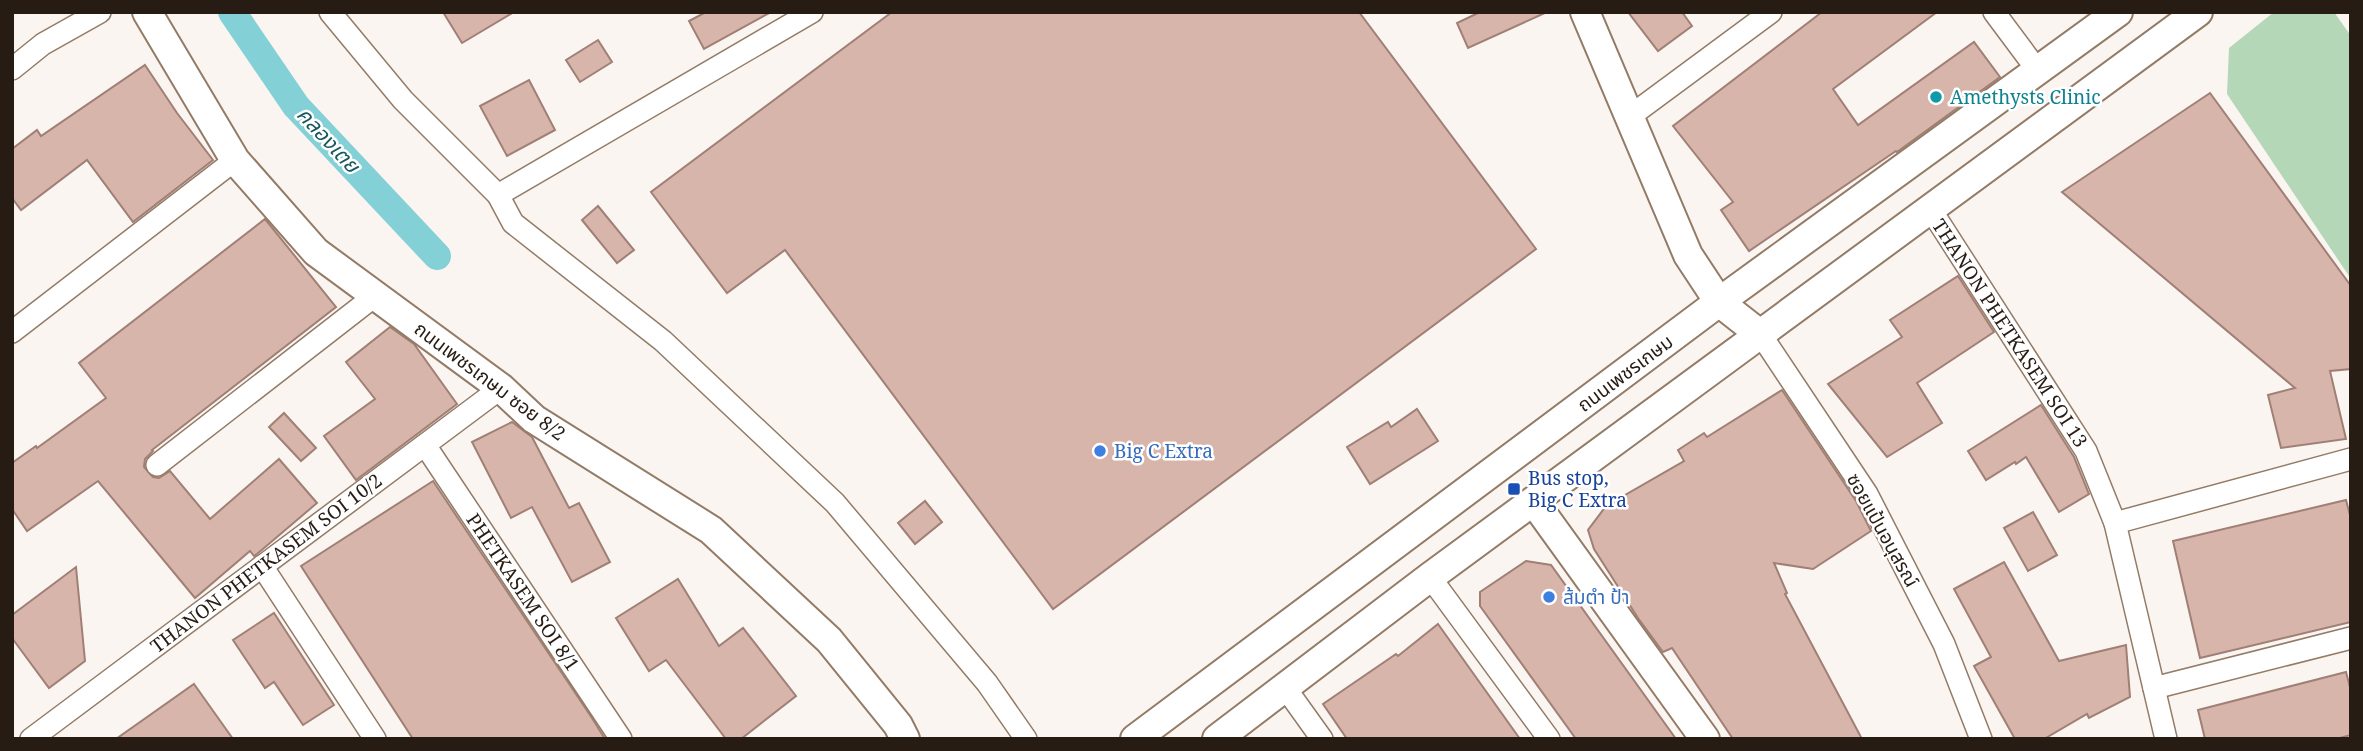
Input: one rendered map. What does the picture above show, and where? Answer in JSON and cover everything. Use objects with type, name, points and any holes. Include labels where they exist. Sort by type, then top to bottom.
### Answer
[{"type":"main road","name":"ถนนเพชรเกษม ซอย 8/2","points":[[147,12],[235,160],[316,252],[501,388],[534,419],[711,530],[829,640],[898,725],[905,739]]},
{"type":"main road","points":[[1585,12],[1688,255],[1719,302],[1761,335]]},
{"type":"main road","name":"ถนนเพชรเกษม","points":[[1135,739],[1719,302],[2118,12]]},
{"type":"main road","points":[[1217,739],[1430,577],[2198,12]]},
{"type":"main road","points":[[1534,502],[1705,739]]},
{"type":"street","points":[[12,69],[43,44],[100,12]]},
{"type":"street","points":[[330,12],[402,100],[498,195],[513,223],[663,341],[835,503],[987,684],[1027,739]]},
{"type":"street","points":[[498,195],[813,12]]},
{"type":"street","points":[[1629,117],[1770,12]]},
{"type":"street","points":[[1994,12],[2038,71]]},
{"type":"street","points":[[12,331],[235,160]]},
{"type":"street","name":"THANON PHETKASEM SOI 13","points":[[1931,211],[2086,451],[2115,523],[2166,739]]},
{"type":"street","points":[[157,464],[376,295]]},
{"type":"street","name":"ซอยแป้นอนุสรณ์","points":[[1761,335],[1867,495],[1944,644],[1981,739]]},
{"type":"street","name":"THANON PHETKASEM SOI 10/2","points":[[31,739],[501,388]]},
{"type":"street","name":"PHETKASEM SOI 8/1","points":[[425,445],[621,739]]},
{"type":"street","points":[[2115,523],[2351,459]]},
{"type":"street","points":[[262,566],[375,739]]},
{"type":"street","points":[[1430,577],[1549,739]]},
{"type":"street","points":[[2154,688],[2351,638]]},
{"type":"street","points":[[1284,686],[1322,739]]},
{"type":"green space","points":[[2274,12],[2334,12],[2351,36],[2351,279],[2227,94],[2229,48]]},
{"type":"building","points":[[443,12],[514,12],[462,43]]},
{"type":"building","points":[[706,12],[771,12],[704,49],[689,21]]},
{"type":"building","name":"Big C Extra","points":[[892,12],[1359,12],[1536,249],[1053,609],[785,250],[727,293],[651,192]]},
{"type":"building","points":[[1480,12],[1547,12],[1468,48],[1457,23]]},
{"type":"building","points":[[1628,12],[1682,12],[1692,26],[1658,51]]},
{"type":"building","points":[[1822,12],[1937,12],[1833,89],[1858,125],[1974,42],[2000,77],[1897,152],[1749,251],[1721,210],[1733,202],[1673,126]]},
{"type":"building","points":[[598,40],[612,62],[580,82],[566,60]]},
{"type":"building","points":[[145,65],[213,160],[133,222],[87,160],[21,210],[12,198],[12,149],[37,130],[41,136]]},
{"type":"building","points":[[529,80],[555,130],[507,156],[480,106]]},
{"type":"building","points":[[2210,93],[2351,286],[2351,369],[2330,371],[2346,439],[2281,448],[2268,395],[2295,388],[2062,192]]},
{"type":"building","points":[[598,206],[634,250],[617,263],[582,220]]},
{"type":"building","points":[[265,219],[336,307],[152,450],[145,459],[144,467],[153,477],[159,478],[170,471],[210,519],[279,459],[317,503],[257,554],[254,556],[250,551],[195,598],[98,481],[27,531],[12,509],[12,463],[106,398],[79,363]]},
{"type":"building","points":[[1958,276],[1994,332],[1917,383],[1942,423],[1887,457],[1828,384],[1902,337],[1890,320]]},
{"type":"building","points":[[390,327],[414,344],[457,404],[356,480],[324,436],[375,399],[346,362]]},
{"type":"building","points":[[1782,390],[1856,501],[1871,531],[1813,569],[1774,563],[1787,593],[1785,594],[1862,739],[1733,739],[1672,648],[1663,652],[1638,618],[1594,549],[1588,530],[1606,506],[1684,461],[1678,450],[1704,433],[1707,437]]},
{"type":"building","points":[[2041,405],[2074,457],[2089,494],[2059,512],[2026,457],[1986,480],[1968,451]]},
{"type":"building","points":[[1417,409],[1438,441],[1370,484],[1347,447],[1388,422],[1391,427]]},
{"type":"building","points":[[284,413],[316,448],[301,461],[269,427]]},
{"type":"building","points":[[512,422],[532,437],[569,508],[579,503],[610,562],[572,582],[532,507],[511,518],[472,442]]},
{"type":"building","points":[[433,481],[605,739],[413,739],[301,566]]},
{"type":"building","points":[[2346,500],[2351,519],[2351,622],[2200,658],[2173,541]]},
{"type":"building","points":[[925,501],[942,522],[915,544],[898,523]]},
{"type":"building","points":[[2033,512],[2057,555],[2028,571],[2004,528]]},
{"type":"building","points":[[1526,561],[1551,565],[1676,739],[1576,739],[1480,606],[1480,592]]},
{"type":"building","points":[[2004,562],[2059,661],[2126,645],[2130,697],[2089,718],[2087,714],[2044,739],[2015,739],[1974,666],[1991,657],[1954,589]]},
{"type":"building","points":[[76,567],[85,661],[49,688],[12,638],[12,615]]},
{"type":"building","points":[[678,579],[719,646],[743,628],[796,696],[741,739],[726,739],[666,660],[649,671],[616,618]]},
{"type":"building","points":[[274,613],[334,705],[303,725],[274,682],[265,688],[233,640]]},
{"type":"building","points":[[1438,624],[1520,739],[1347,739],[1323,704],[1396,654],[1398,656]]},
{"type":"building","points":[[2346,672],[2351,691],[2351,735],[2336,739],[2205,739],[2198,710]]},
{"type":"building","points":[[194,684],[233,739],[116,739]]},
{"type":"waterway","name":"คลองเตย","points":[[232,12],[296,106],[437,256]]},
{"type":"place","name":"Amethysts Clinic","points":[[1936,97]]},
{"type":"place","name":"Big C Extra","points":[[1100,451]]},
{"type":"place","name":"Bus stop, Big C Extra","points":[[1514,489]]},
{"type":"place","name":"ส้มตำ ป้า","points":[[1549,597]]}]
